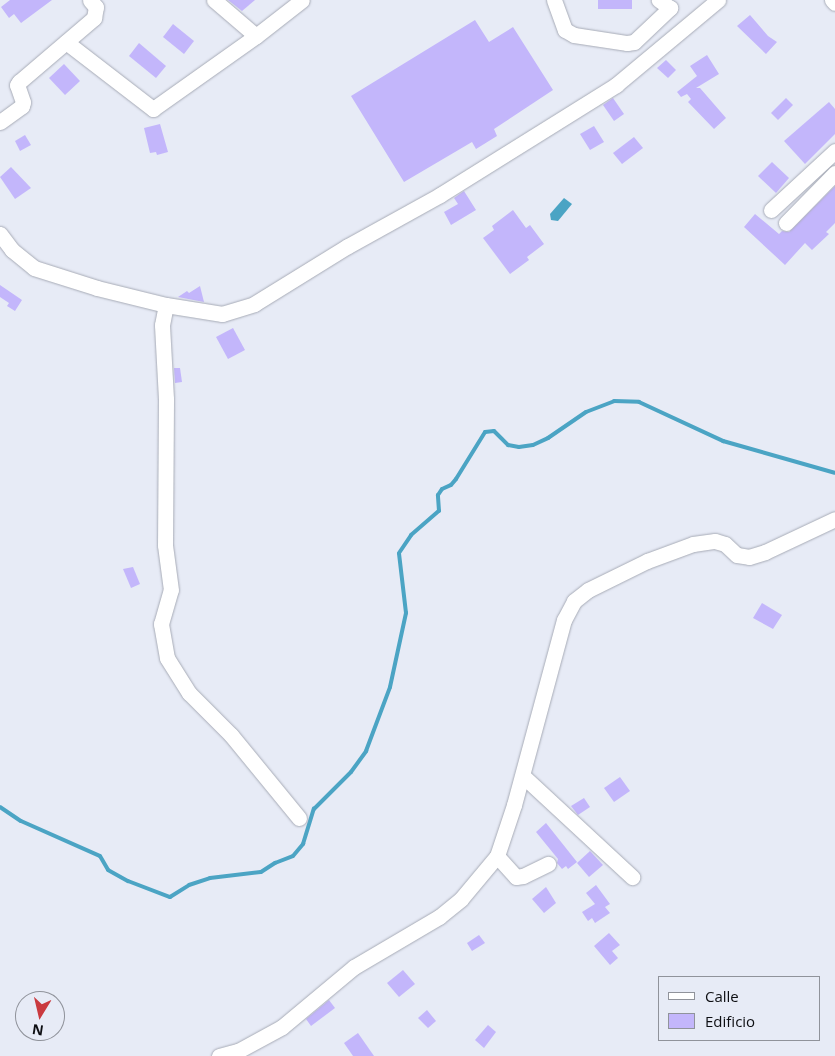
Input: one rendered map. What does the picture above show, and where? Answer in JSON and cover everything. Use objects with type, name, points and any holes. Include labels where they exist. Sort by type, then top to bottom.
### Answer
[{"type":"street","points":[[0,122],[22,106],[23,102],[17,85],[19,82],[94,18],[96,8],[90,0]]},
{"type":"street","points":[[214,0],[256,36]]},
{"type":"street","points":[[66,42],[153,109],[256,36],[302,0]]},
{"type":"street","points":[[554,0],[564,30],[574,35],[626,44],[634,42],[664,4],[691,24]]},
{"type":"street","points":[[0,234],[12,250],[34,268],[97,288],[166,305],[222,314],[254,304],[348,246],[440,195],[616,85],[718,0]]},
{"type":"street","points":[[832,0],[835,3]]},
{"type":"street","points":[[772,210],[835,151]]},
{"type":"street","points":[[786,224],[835,172]]},
{"type":"street","points":[[166,305],[162,325],[166,399],[165,545],[171,590],[161,624],[167,658],[189,693],[231,735],[299,818]]},
{"type":"street","points":[[219,1056],[238,1051],[268,1035],[354,967],[439,917],[461,898],[497,856],[523,776],[564,620],[574,601],[588,590],[646,561],[693,544],[715,541],[725,544],[737,555],[749,557],[765,552],[835,519]]},
{"type":"street","points":[[523,776],[632,876]]},
{"type":"street","points":[[497,856],[516,876],[522,876],[548,864]]},
{"type":"water","points":[[564,198],[572,204],[558,221],[551,220],[550,214]]},
{"type":"building","points":[[10,0],[52,0],[21,23],[14,14],[9,18],[1,7]]},
{"type":"building","points":[[228,0],[255,0],[242,11]]},
{"type":"building","points":[[598,0],[632,0],[632,9],[598,9]]},
{"type":"building","points":[[750,15],[768,36],[777,42],[766,54],[737,26]]},
{"type":"building","points":[[475,20],[489,42],[513,27],[553,90],[494,129],[497,136],[476,149],[472,142],[404,182],[351,96]]},
{"type":"building","points":[[173,24],[194,41],[184,54],[163,37]]},
{"type":"building","points":[[139,43],[166,66],[156,78],[129,56]]},
{"type":"building","points":[[707,55],[719,74],[696,88],[700,88],[726,118],[714,129],[688,102],[691,99],[687,94],[681,97],[677,92],[697,76],[690,66]]},
{"type":"building","points":[[666,60],[676,70],[668,78],[657,68]]},
{"type":"building","points":[[64,64],[80,81],[65,95],[49,78]]},
{"type":"building","points":[[613,98],[624,114],[614,121],[603,105]]},
{"type":"building","points":[[786,98],[793,105],[778,120],[771,113]]},
{"type":"building","points":[[829,102],[835,109],[835,134],[805,164],[784,141]]},
{"type":"building","points":[[160,124],[168,152],[157,155],[156,152],[150,153],[144,128]]},
{"type":"building","points":[[594,126],[604,142],[590,150],[580,134]]},
{"type":"building","points":[[25,135],[31,145],[20,151],[15,141]]},
{"type":"building","points":[[634,137],[643,148],[622,164],[613,153]]},
{"type":"building","points":[[772,162],[789,178],[776,193],[758,176]]},
{"type":"building","points":[[11,167],[31,188],[15,199],[0,177]]},
{"type":"building","points":[[835,186],[835,223],[826,232],[829,234],[812,250],[805,243],[785,265],[744,227],[755,214],[779,234],[782,231],[789,232]]},
{"type":"building","points":[[464,191],[476,210],[451,225],[444,212],[458,204],[454,198]]},
{"type":"building","points":[[513,210],[526,228],[530,225],[544,244],[527,257],[529,260],[510,274],[483,238],[494,230],[492,226]]},
{"type":"building","points":[[0,285],[22,300],[15,311],[7,306],[9,303],[0,297]]},
{"type":"building","points":[[200,286],[204,302],[178,297],[187,291],[189,293]]},
{"type":"building","points":[[233,328],[245,350],[228,359],[216,337]]},
{"type":"building","points":[[174,368],[180,368],[182,382],[175,383]]},
{"type":"building","points":[[133,567],[140,584],[131,588],[123,569]]},
{"type":"building","points":[[762,603],[782,615],[773,629],[753,618]]},
{"type":"building","points":[[620,777],[630,791],[614,802],[604,788]]},
{"type":"building","points":[[584,798],[590,807],[578,815],[571,806]]},
{"type":"building","points":[[546,823],[577,862],[568,869],[566,866],[562,869],[557,863],[558,859],[536,832]]},
{"type":"building","points":[[590,851],[603,865],[589,877],[577,863]]},
{"type":"building","points":[[596,885],[610,904],[605,907],[610,913],[595,923],[592,918],[588,921],[582,912],[595,904],[586,893]]},
{"type":"building","points":[[546,887],[556,903],[544,913],[532,899]]},
{"type":"building","points":[[609,933],[620,945],[612,951],[618,958],[610,965],[594,946]]},
{"type":"building","points":[[479,935],[485,943],[472,951],[467,943]]},
{"type":"building","points":[[403,970],[415,984],[399,997],[387,983]]},
{"type":"building","points":[[329,1000],[335,1008],[311,1026],[306,1019]]},
{"type":"building","points":[[427,1010],[436,1021],[428,1028],[418,1018]]},
{"type":"building","points":[[488,1025],[496,1032],[484,1048],[475,1040]]},
{"type":"building","points":[[358,1033],[374,1056],[353,1056],[344,1043]]},
{"type":"waterway","points":[[0,807],[21,821],[100,856],[108,870],[128,881],[170,897],[189,885],[210,878],[261,872],[275,863],[293,856],[303,844],[314,809],[351,772],[366,751],[390,687],[406,613],[399,553],[411,535],[439,511],[438,495],[442,489],[451,485],[456,479],[485,432],[494,431],[508,445],[519,447],[533,445],[548,438],[586,412],[614,401],[639,402],[723,441],[835,473]]}]
